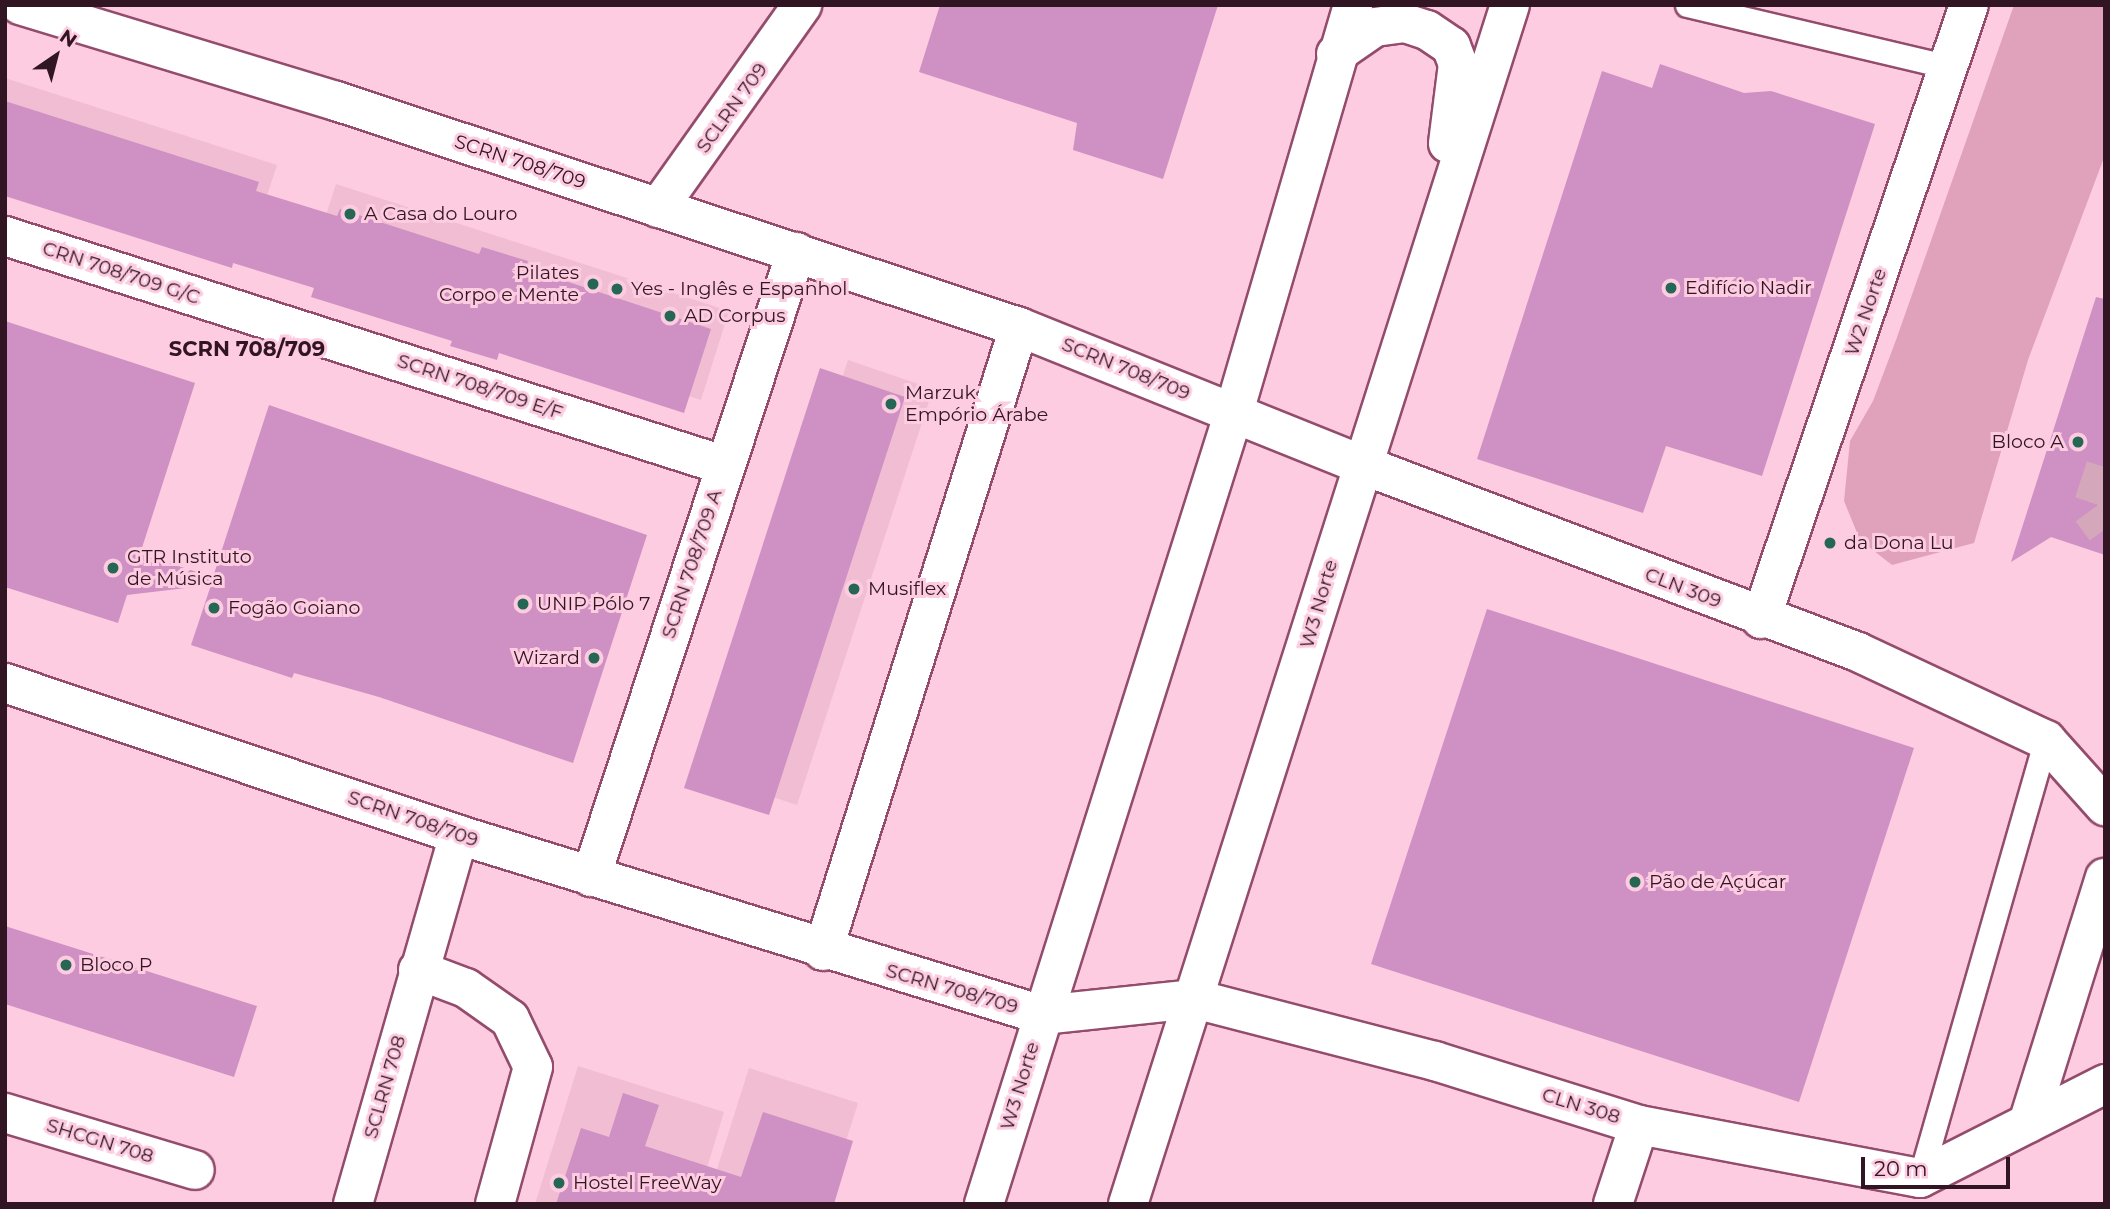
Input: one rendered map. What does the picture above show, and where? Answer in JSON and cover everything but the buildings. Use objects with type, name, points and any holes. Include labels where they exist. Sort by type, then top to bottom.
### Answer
[{"type":"street","name":"SCRN 708/709","points":[[20,5],[336,101],[796,252],[1019,327],[1234,412]]},
{"type":"street","name":"SCLRN 709","points":[[658,208],[802,5]]},
{"type":"street","name":"W3 Norte","points":[[982,1201],[1234,412],[1336,54],[1353,5]]},
{"type":"street","name":"W3 Norte","points":[[1128,1204],[1195,999],[1360,464],[1434,245],[1510,5]]},
{"type":"street","name":"W2 Norte","points":[[1761,618],[1950,68],[1969,5]]},
{"type":"street","points":[[1336,54],[1375,27],[1405,23],[1451,46],[1458,64],[1434,245]]},
{"type":"street","name":"CRN 708/709 G/C","points":[[5,236],[236,310]]},
{"type":"street","name":"SCRN 708/709 A","points":[[591,877],[723,465],[796,252]]},
{"type":"street","name":"SCRN 708/709 E/F","points":[[236,310],[723,465]]},
{"type":"street","points":[[823,951],[1019,327]]},
{"type":"street","name":"CLN 309","points":[[1234,412],[1360,464],[1761,618],[1858,652],[2046,740],[2105,806]]},
{"type":"street","name":"SCRN 708/709","points":[[5,683],[459,835],[823,951],[1042,1015]]},
{"type":"street","name":"SCLRN 708","points":[[353,1204],[418,970],[459,835]]},
{"type":"street","points":[[2028,1123],[2105,878]]},
{"type":"street","points":[[418,970],[466,988],[510,1019],[533,1067],[495,1204]]},
{"type":"street","name":"CLN 308","points":[[1042,1015],[1195,999],[1435,1061],[1639,1125],[1920,1178]]},
{"type":"street","points":[[1920,1178],[2105,1084]]},
{"type":"street","name":"SHCGN 708","points":[[5,1113],[195,1170]]},
{"type":"street","points":[[1614,1204],[1639,1125]]},
{"type":"lane","points":[[1687,5],[1950,68]]},
{"type":"lane","points":[[1920,1178],[2046,740]]},
{"type":"shaded area","points":[[2014,5],[2105,5],[2105,155],[2028,360],[1974,543],[1892,565],[1860,540],[1844,501],[1850,441],[1873,401],[1896,340]]},
{"type":"shaded area","points":[[5,78],[277,165],[248,254],[5,176]]},
{"type":"shaded area","points":[[336,184],[729,311],[701,400],[307,274]]},
{"type":"shaded area","points":[[848,360],[933,389],[797,805],[711,777]]},
{"type":"shaded area","points":[[578,1066],[724,1112],[696,1204],[535,1204]]},
{"type":"shaded area","points":[[749,1068],[858,1103],[826,1204],[706,1204]]},
{"type":"tunnel","points":[[2105,467],[2091,510],[2105,529]]},
{"type":"place","name":"A Casa do Louro","points":[[350,214]]},
{"type":"place","name":"Pilates Corpo e Mente","points":[[593,284]]},
{"type":"place","name":"Edifício Nadir","points":[[1671,288]]},
{"type":"place","name":"Yes - Inglês e Espanhol","points":[[617,289]]},
{"type":"place","name":"AD Corpus","points":[[670,316]]},
{"type":"place","name":"Marzuk Empório Árabe","points":[[891,404]]},
{"type":"place","name":"Bloco A","points":[[2078,442]]},
{"type":"place","name":"da Dona Lu","points":[[1830,543]]},
{"type":"place","name":"GTR Instituto de Música","points":[[113,568]]},
{"type":"place","name":"Musiflex","points":[[854,589]]},
{"type":"place","name":"UNIP Pólo 7","points":[[523,604]]},
{"type":"place","name":"Fogão Goiano","points":[[214,608]]},
{"type":"place","name":"Wizard","points":[[594,658]]},
{"type":"place","name":"Pão de Açúcar","points":[[1635,882]]},
{"type":"place","name":"Bloco P","points":[[66,965]]},
{"type":"place","name":"Hostel FreeWay","points":[[559,1183]]},
{"type":"district","name":"SCRN 708/709","points":[[247,349]]}]
